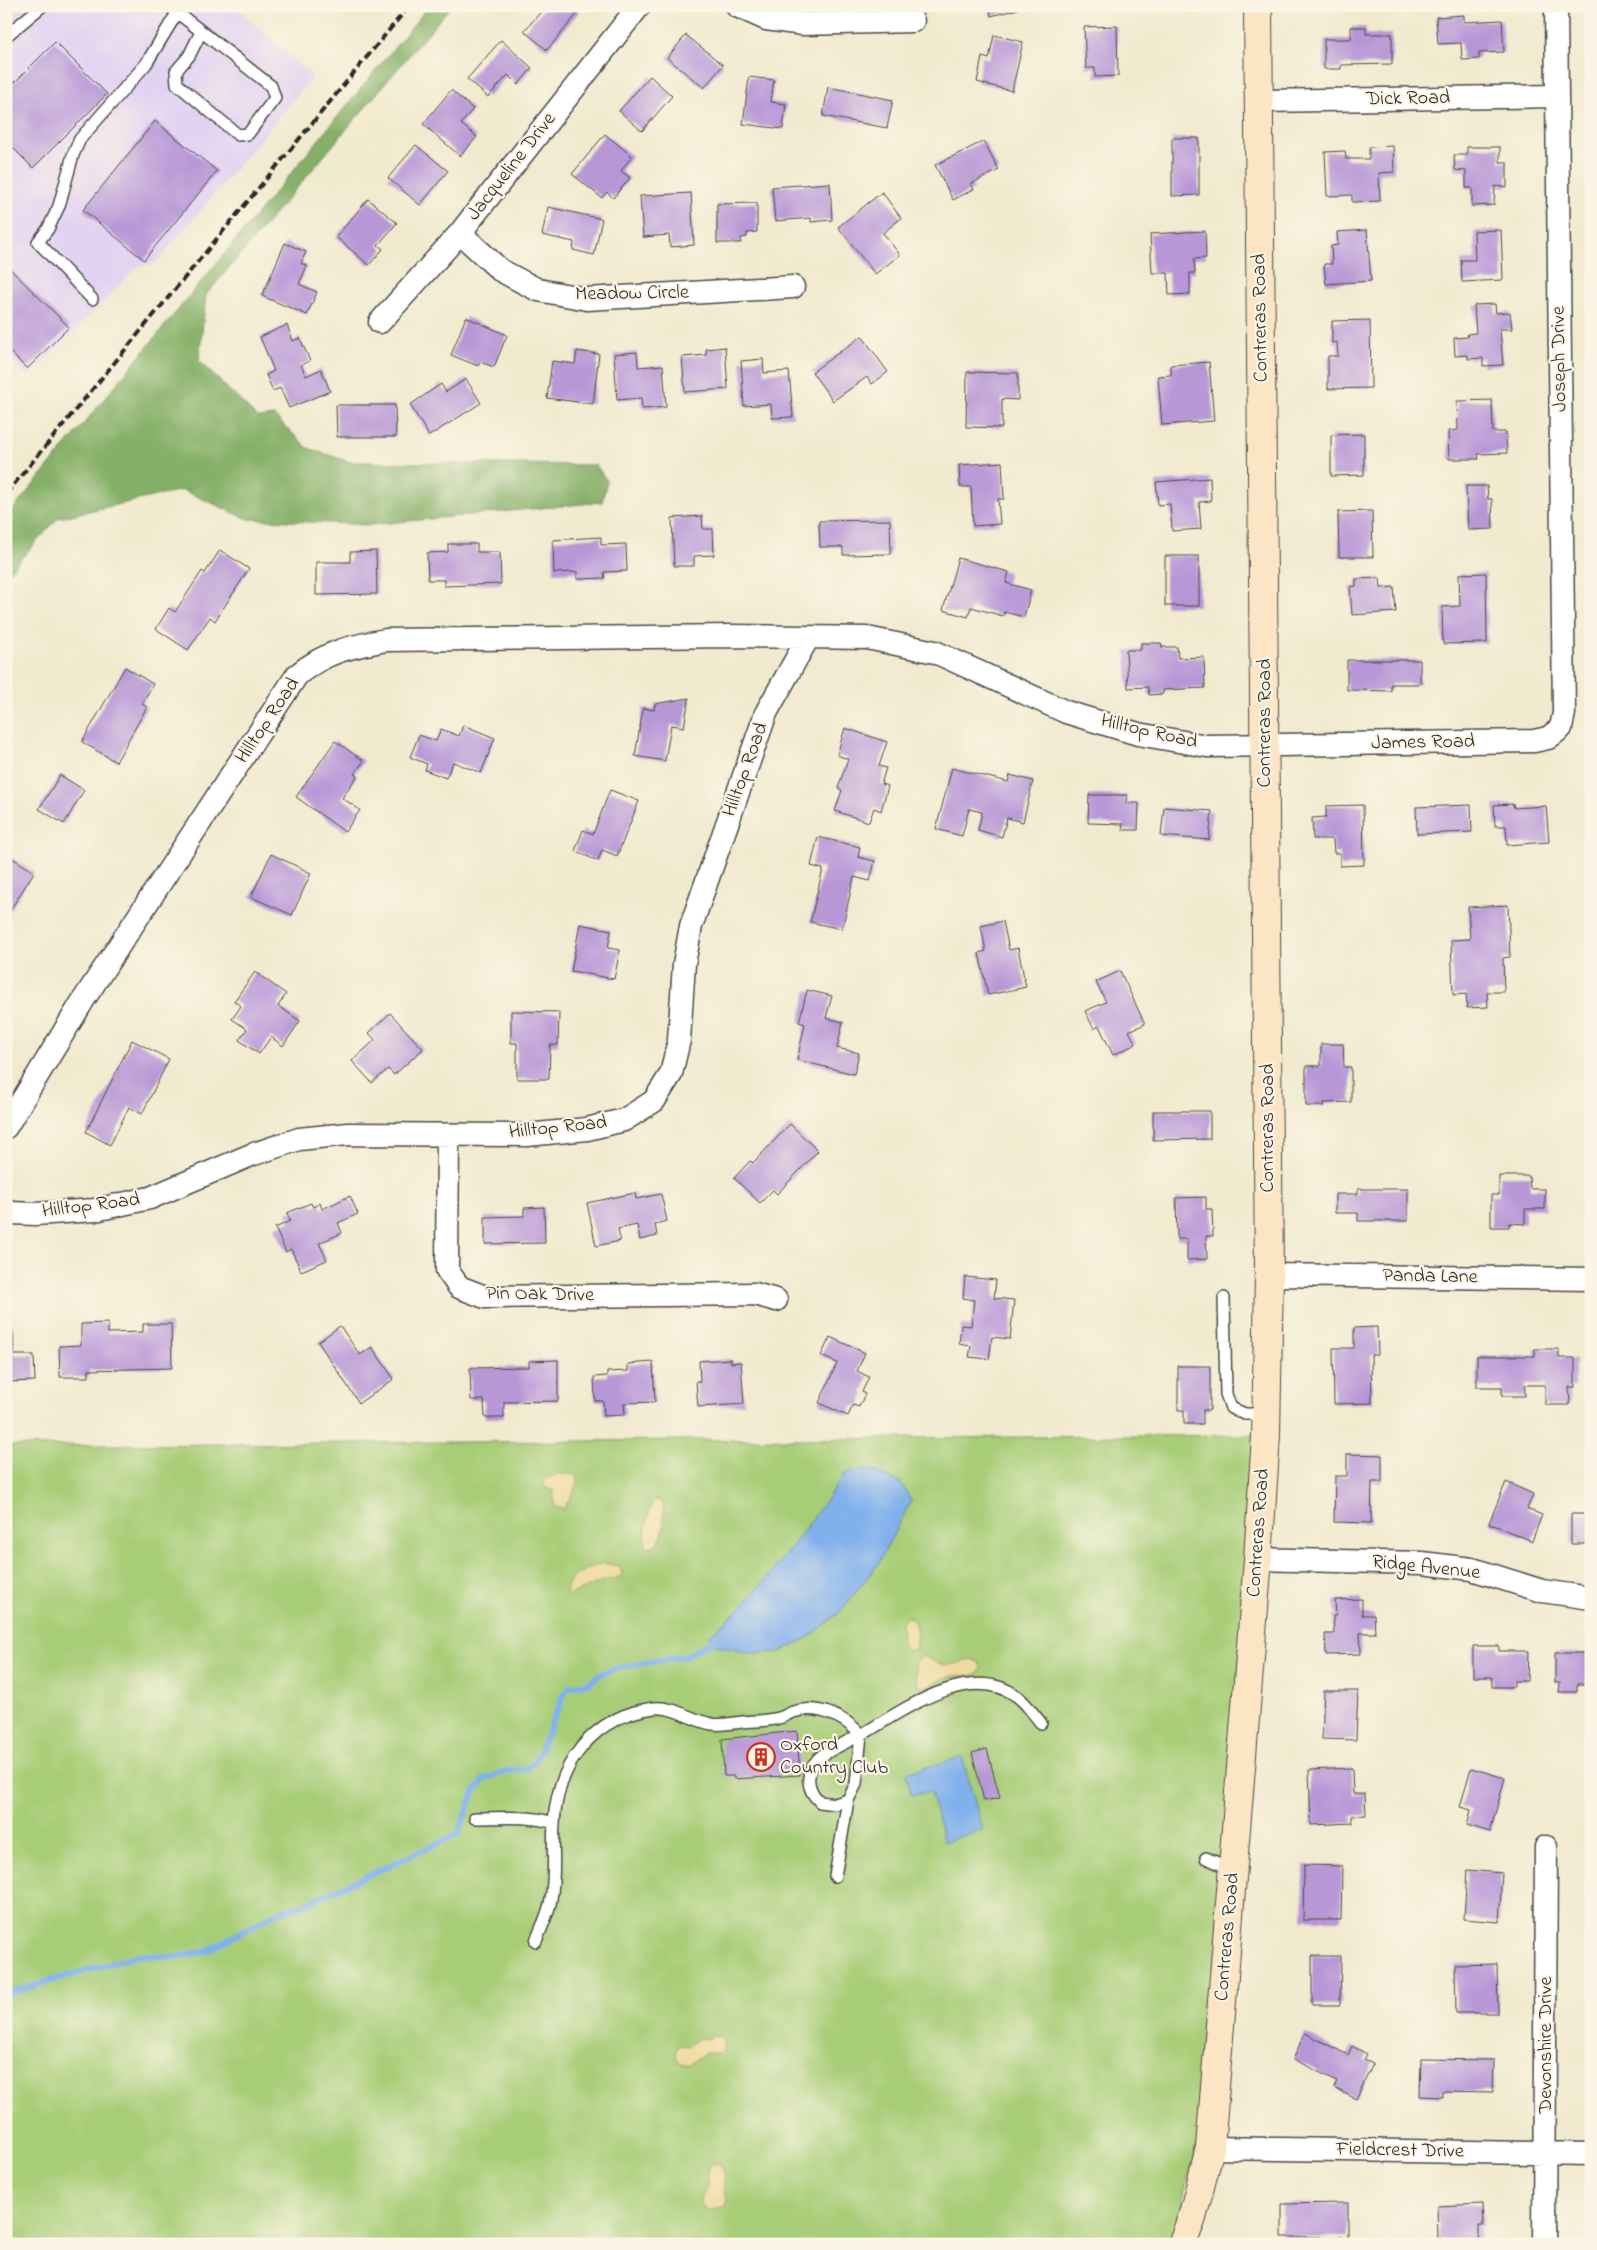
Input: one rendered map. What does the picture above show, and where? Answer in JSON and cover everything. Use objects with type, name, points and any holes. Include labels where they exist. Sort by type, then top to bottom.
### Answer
[{"type":"street","name":"Jacqueline Drive","points":[[380,322],[460,234],[639,6]]},
{"type":"street","points":[[737,6],[766,19],[803,24],[913,21]]},
{"type":"street","name":"Contreras Road","points":[[1182,2244],[1192,2218],[1210,2148],[1258,1559],[1266,1414],[1269,1275],[1258,6]]},
{"type":"street","name":"Joseph Drive","points":[[1556,6],[1564,713]]},
{"type":"street","name":"Dick Road","points":[[1259,101],[1556,96]]},
{"type":"street","name":"Meadow Circle","points":[[460,234],[500,270],[538,290],[588,299],[794,287]]},
{"type":"street","name":"Hilltop Road","points":[[6,1127],[84,999],[297,675],[317,659],[350,646],[386,640],[732,636],[868,638],[936,652],[1066,712],[1138,734],[1207,746],[1265,746]]},
{"type":"street","name":"Hilltop Road","points":[[6,1210],[12,1213],[35,1214],[95,1210],[150,1198],[251,1155],[299,1140],[348,1134],[527,1135],[587,1129],[624,1120],[654,1100],[671,1074],[680,1040],[684,964],[691,926],[766,713],[808,638]]},
{"type":"street","name":"James Road","points":[[1265,746],[1534,741],[1548,738],[1561,728],[1564,713]]},
{"type":"street","name":"Pin Oak Drive","points":[[448,1136],[448,1270],[459,1287],[485,1297],[756,1294],[776,1300]]},
{"type":"street","name":"Panda Lane","points":[[1269,1275],[1591,1279]]},
{"type":"street","name":"Ridge Avenue","points":[[1258,1559],[1422,1563],[1472,1569],[1542,1591],[1591,1598]]},
{"type":"street","name":"Devonshire Drive","points":[[1544,2244],[1546,1847]]},
{"type":"street","name":"Fieldcrest Drive","points":[[1210,2148],[1591,2154]]},
{"type":"lane","points":[[6,36],[42,6]]},
{"type":"lane","points":[[92,299],[38,242],[48,229],[59,206],[72,155],[80,139],[146,64],[173,10],[271,86],[275,98],[248,134],[238,135],[177,84],[176,71],[189,56],[201,32]]},
{"type":"lane","points":[[1224,1298],[1226,1394],[1231,1408],[1245,1414],[1266,1414]]},
{"type":"lane","points":[[848,1800],[835,1804],[820,1802],[810,1793],[808,1776],[818,1759],[862,1735],[904,1708],[944,1690],[969,1685],[1003,1688],[1019,1697],[1041,1723]]},
{"type":"lane","points":[[536,1941],[551,1901],[555,1852],[554,1823],[560,1789],[569,1764],[581,1746],[605,1726],[632,1713],[656,1708],[674,1710],[712,1724],[779,1718],[795,1711],[815,1711],[835,1715],[850,1722],[862,1735],[856,1784],[848,1800],[835,1876]]},
{"type":"lane","points":[[475,1818],[520,1816],[538,1818],[554,1823]]},
{"type":"lane","points":[[1206,1858],[1233,1869]]},
{"type":"shaded area","points":[[6,6],[235,6],[313,77],[155,264],[139,266],[28,377],[6,355]]},
{"type":"green space","points":[[429,6],[451,6],[206,295],[199,361],[258,418],[274,416],[308,448],[350,462],[596,465],[607,481],[602,502],[369,525],[248,519],[182,490],[58,518],[6,575],[6,518]]},
{"type":"green space","points":[[1257,1435],[1203,2120],[1173,2244],[6,2244],[6,1446]]},
{"type":"sand","points":[[557,1474],[572,1474],[578,1477],[578,1484],[564,1509],[558,1508],[554,1504],[554,1491],[544,1487],[544,1480]]},
{"type":"sand","points":[[654,1500],[659,1500],[663,1505],[663,1531],[658,1542],[653,1546],[647,1547],[645,1538],[647,1523]]},
{"type":"sand","points":[[604,1563],[620,1566],[622,1574],[620,1577],[600,1582],[567,1596],[569,1583],[573,1578],[585,1570]]},
{"type":"sand","points":[[907,1617],[912,1618],[914,1621],[917,1637],[915,1649],[908,1651],[902,1644],[901,1623]]},
{"type":"sand","points":[[923,1656],[946,1665],[975,1661],[979,1662],[981,1668],[972,1675],[952,1676],[922,1687],[918,1685],[915,1669],[916,1661]]},
{"type":"sand","points":[[714,2036],[722,2037],[724,2041],[722,2053],[705,2053],[688,2065],[678,2062],[675,2052],[680,2045],[688,2046],[699,2038],[707,2039]]},
{"type":"sand","points":[[714,2163],[719,2163],[722,2167],[727,2201],[724,2208],[708,2211],[701,2204],[701,2199],[707,2185],[709,2167]]},
{"type":"water","points":[[867,1468],[901,1483],[911,1501],[878,1564],[840,1612],[811,1636],[780,1652],[748,1653],[716,1645],[709,1636],[748,1600],[782,1560],[845,1474]]},
{"type":"water","points":[[962,1757],[983,1830],[944,1842],[930,1791],[912,1796],[906,1773]]},
{"type":"building","points":[[546,6],[573,6],[579,12],[547,50],[524,31]]},
{"type":"building","points":[[989,6],[1018,6],[1018,9],[991,16]]},
{"type":"building","points":[[1464,15],[1464,22],[1502,20],[1504,52],[1479,53],[1479,59],[1462,60],[1461,43],[1438,44],[1436,17]]},
{"type":"building","points":[[1117,26],[1118,76],[1095,77],[1095,68],[1086,68],[1084,27]]},
{"type":"building","points":[[1351,27],[1366,27],[1366,34],[1392,34],[1392,64],[1341,65],[1341,69],[1324,69],[1324,39],[1351,39]]},
{"type":"building","points":[[686,35],[723,65],[704,88],[667,58]]},
{"type":"building","points":[[994,35],[1023,42],[1012,91],[977,82],[982,57],[989,59]]},
{"type":"building","points":[[501,40],[532,68],[518,85],[508,75],[488,97],[467,79]]},
{"type":"building","points":[[55,42],[107,94],[33,168],[6,141],[6,91]]},
{"type":"building","points":[[650,76],[672,96],[642,131],[619,111]]},
{"type":"building","points":[[749,77],[774,80],[771,102],[786,104],[783,129],[743,124]]},
{"type":"building","points":[[828,87],[893,100],[887,128],[823,116]]},
{"type":"building","points":[[451,90],[473,109],[461,124],[477,137],[460,156],[423,124]]},
{"type":"building","points":[[155,121],[217,171],[144,260],[83,210]]},
{"type":"building","points":[[605,134],[632,156],[621,171],[630,178],[613,198],[607,192],[602,198],[572,174]]},
{"type":"building","points":[[1172,138],[1199,138],[1199,195],[1172,196]]},
{"type":"building","points":[[984,141],[999,170],[971,184],[974,189],[953,200],[935,165]]},
{"type":"building","points":[[416,145],[448,171],[420,205],[388,178]]},
{"type":"building","points":[[1393,146],[1394,172],[1379,173],[1380,201],[1352,202],[1352,195],[1327,196],[1325,152],[1345,151],[1346,159],[1369,159],[1369,147]]},
{"type":"building","points":[[1467,147],[1500,147],[1500,162],[1507,162],[1507,187],[1495,186],[1494,205],[1472,206],[1472,188],[1466,188],[1466,171],[1455,170],[1454,155],[1467,155]]},
{"type":"building","points":[[830,183],[832,220],[811,222],[811,218],[775,221],[772,187]]},
{"type":"building","points":[[882,192],[901,218],[883,233],[900,255],[875,274],[838,227]]},
{"type":"building","points":[[691,193],[694,245],[670,247],[669,235],[643,237],[640,196]]},
{"type":"building","points":[[368,199],[397,223],[378,245],[383,249],[369,265],[336,237]]},
{"type":"building","points":[[757,203],[757,232],[747,233],[747,237],[741,238],[741,243],[717,243],[717,204]]},
{"type":"building","points":[[548,207],[602,219],[594,255],[573,250],[574,242],[542,235]]},
{"type":"building","points":[[1367,230],[1371,281],[1326,284],[1324,264],[1332,264],[1331,246],[1338,245],[1337,232]]},
{"type":"building","points":[[1501,230],[1503,280],[1462,282],[1461,260],[1475,260],[1474,231]]},
{"type":"building","points":[[1205,231],[1206,258],[1194,259],[1195,273],[1190,273],[1190,294],[1169,295],[1168,273],[1152,273],[1150,234]]},
{"type":"building","points":[[285,243],[306,252],[301,263],[307,266],[299,284],[317,292],[307,315],[262,296]]},
{"type":"building","points":[[7,266],[69,327],[27,369],[6,348]]},
{"type":"building","points":[[1495,304],[1496,313],[1510,312],[1512,329],[1500,329],[1503,365],[1483,366],[1483,358],[1468,359],[1468,355],[1455,356],[1454,338],[1468,337],[1467,334],[1476,333],[1474,305]]},
{"type":"building","points":[[466,317],[507,335],[494,367],[480,362],[478,366],[451,355]]},
{"type":"building","points":[[1370,320],[1371,388],[1328,389],[1328,356],[1338,356],[1337,342],[1332,343],[1332,321]]},
{"type":"building","points":[[287,325],[293,341],[300,338],[310,361],[301,365],[306,376],[321,369],[330,391],[289,408],[280,388],[273,391],[266,375],[274,371],[260,337]]},
{"type":"building","points":[[862,336],[888,372],[872,384],[867,377],[833,401],[812,372]]},
{"type":"building","points":[[725,347],[728,389],[685,392],[682,357],[706,355],[706,349]]},
{"type":"building","points":[[577,351],[599,354],[593,404],[547,398],[552,361],[575,364]]},
{"type":"building","points":[[637,352],[638,367],[663,365],[666,407],[642,409],[641,398],[617,400],[614,354]]},
{"type":"building","points":[[763,359],[764,373],[789,371],[793,417],[772,418],[771,404],[744,406],[741,361]]},
{"type":"building","points":[[1209,362],[1214,421],[1162,425],[1158,376],[1171,375],[1171,365]]},
{"type":"building","points":[[967,372],[1018,373],[1018,400],[1002,399],[1002,428],[966,427]]},
{"type":"building","points":[[466,379],[481,403],[429,436],[410,405],[441,384],[446,392]]},
{"type":"building","points":[[1492,400],[1493,432],[1506,432],[1507,453],[1478,454],[1479,459],[1449,459],[1448,431],[1458,430],[1457,401]]},
{"type":"building","points":[[336,405],[395,405],[396,437],[337,437]]},
{"type":"building","points":[[1364,434],[1364,475],[1331,476],[1331,435]]},
{"type":"building","points":[[1002,462],[1004,499],[998,499],[1000,524],[973,526],[971,487],[960,487],[959,465]]},
{"type":"building","points":[[1210,478],[1211,501],[1199,502],[1201,529],[1172,531],[1170,504],[1158,505],[1156,482]]},
{"type":"building","points":[[1466,486],[1487,486],[1488,499],[1492,499],[1493,529],[1468,530]]},
{"type":"building","points":[[1372,511],[1373,557],[1339,557],[1338,512]]},
{"type":"building","points":[[702,516],[703,529],[713,529],[714,555],[694,556],[694,566],[674,566],[672,518]]},
{"type":"building","points":[[890,520],[891,554],[843,555],[843,547],[820,547],[819,521]]},
{"type":"building","points":[[601,537],[601,545],[626,544],[627,571],[604,572],[605,578],[577,579],[577,572],[554,573],[553,540]]},
{"type":"building","points":[[448,544],[477,544],[477,552],[500,552],[501,584],[444,586],[444,580],[428,580],[427,553],[448,552]]},
{"type":"building","points":[[220,550],[249,569],[215,621],[210,617],[188,650],[156,629],[169,608],[175,612],[202,571],[205,573]]},
{"type":"building","points":[[376,551],[377,594],[316,595],[316,562],[350,562],[350,552]]},
{"type":"building","points":[[1165,556],[1199,556],[1199,606],[1165,606]]},
{"type":"building","points":[[958,558],[1009,572],[1006,583],[1031,590],[1024,617],[1004,612],[1003,616],[971,607],[968,617],[943,610]]},
{"type":"building","points":[[1486,573],[1487,643],[1443,644],[1442,607],[1460,606],[1459,574]]},
{"type":"building","points":[[1380,578],[1381,588],[1394,587],[1396,612],[1352,615],[1350,587],[1356,586],[1356,579]]},
{"type":"building","points":[[1141,643],[1161,643],[1162,647],[1177,647],[1178,658],[1204,657],[1205,688],[1163,690],[1163,694],[1149,695],[1148,687],[1128,688],[1126,650],[1141,650]]},
{"type":"building","points":[[1347,660],[1420,660],[1420,684],[1391,684],[1391,691],[1347,690]]},
{"type":"building","points":[[125,667],[153,684],[142,704],[147,707],[116,762],[82,742]]},
{"type":"building","points":[[689,698],[684,727],[671,725],[665,761],[635,756],[643,708],[654,710],[655,704]]},
{"type":"building","points":[[463,725],[495,738],[481,773],[453,762],[446,778],[425,770],[427,764],[410,757],[419,735],[436,741],[441,729],[459,736]]},
{"type":"building","points":[[845,728],[887,742],[879,766],[886,768],[881,784],[888,786],[881,811],[874,808],[869,822],[835,811],[842,790],[838,788],[848,759],[837,755]]},
{"type":"building","points":[[335,741],[364,761],[354,774],[357,776],[342,798],[360,810],[345,832],[296,797]]},
{"type":"building","points":[[952,768],[1008,782],[1010,775],[1033,781],[1023,822],[1007,818],[1002,837],[978,830],[982,812],[969,809],[962,836],[936,829]]},
{"type":"building","points":[[60,775],[84,790],[64,824],[39,809]]},
{"type":"building","points":[[610,790],[639,801],[617,856],[602,850],[598,861],[575,851],[583,830],[593,834]]},
{"type":"building","points":[[1089,795],[1127,795],[1126,803],[1139,803],[1138,830],[1122,830],[1123,824],[1088,823]]},
{"type":"building","points":[[1513,804],[1514,808],[1546,806],[1549,842],[1507,845],[1506,826],[1495,826],[1494,805]]},
{"type":"building","points":[[1363,805],[1364,865],[1340,866],[1340,853],[1334,853],[1333,839],[1313,839],[1312,818],[1326,817],[1326,806]]},
{"type":"building","points":[[1471,805],[1472,832],[1417,834],[1416,807]]},
{"type":"building","points":[[1164,807],[1212,811],[1209,840],[1161,836]]},
{"type":"building","points":[[818,837],[860,847],[858,857],[875,861],[870,881],[854,877],[842,929],[810,922],[823,869],[811,866]]},
{"type":"building","points":[[6,854],[34,872],[6,917]]},
{"type":"building","points":[[271,854],[311,873],[292,915],[251,897]]},
{"type":"building","points":[[1508,905],[1510,957],[1503,958],[1504,992],[1487,992],[1488,1007],[1467,1008],[1466,994],[1453,995],[1451,940],[1470,939],[1468,907]]},
{"type":"building","points":[[1003,921],[1009,950],[1018,948],[1026,987],[988,995],[979,953],[986,951],[981,926]]},
{"type":"building","points":[[580,924],[611,930],[608,948],[620,950],[614,979],[571,971]]},
{"type":"building","points":[[1120,971],[1145,1024],[1129,1031],[1136,1044],[1113,1055],[1099,1026],[1094,1029],[1085,1011],[1106,1002],[1096,982]]},
{"type":"building","points":[[255,972],[286,994],[278,1006],[300,1021],[283,1046],[271,1037],[259,1054],[239,1040],[247,1029],[232,1019],[241,1006],[234,1001]]},
{"type":"building","points":[[807,990],[832,996],[826,1018],[843,1022],[837,1048],[859,1053],[854,1074],[797,1060],[805,1024],[799,1022]]},
{"type":"building","points":[[511,1011],[559,1012],[558,1045],[550,1045],[549,1079],[517,1079],[517,1043],[511,1043]]},
{"type":"building","points":[[390,1013],[423,1049],[394,1075],[388,1069],[372,1083],[352,1061],[375,1040],[369,1033]]},
{"type":"building","points":[[132,1040],[169,1059],[142,1114],[129,1107],[110,1145],[86,1132]]},
{"type":"building","points":[[1321,1044],[1343,1044],[1344,1067],[1351,1067],[1351,1102],[1324,1103],[1324,1106],[1306,1106],[1306,1066],[1321,1066]]},
{"type":"building","points":[[1153,1111],[1210,1111],[1210,1139],[1153,1140]]},
{"type":"building","points":[[790,1124],[818,1151],[777,1194],[773,1190],[760,1203],[734,1178],[750,1161],[753,1163]]},
{"type":"building","points":[[1499,1176],[1529,1176],[1530,1189],[1545,1189],[1545,1209],[1525,1209],[1525,1224],[1509,1223],[1509,1227],[1491,1227],[1491,1195],[1499,1195]]},
{"type":"building","points":[[1358,1189],[1408,1189],[1408,1221],[1358,1221],[1358,1213],[1335,1213],[1335,1194],[1358,1194]]},
{"type":"building","points":[[635,1193],[636,1199],[661,1194],[667,1221],[655,1224],[657,1236],[640,1240],[637,1225],[618,1229],[620,1241],[596,1246],[587,1203]]},
{"type":"building","points":[[350,1196],[358,1214],[338,1223],[342,1233],[319,1243],[327,1260],[301,1271],[291,1249],[286,1252],[275,1228],[290,1221],[287,1213],[311,1203],[313,1207],[320,1203],[322,1209]]},
{"type":"building","points":[[1206,1197],[1206,1209],[1212,1209],[1213,1236],[1206,1236],[1207,1259],[1187,1260],[1187,1239],[1177,1239],[1176,1198]]},
{"type":"building","points":[[544,1207],[545,1243],[485,1244],[485,1217],[524,1216],[524,1208]]},
{"type":"building","points":[[965,1277],[996,1280],[994,1298],[1014,1300],[1010,1339],[992,1337],[989,1359],[969,1357],[971,1346],[959,1344],[961,1325],[971,1326],[974,1300],[963,1298]]},
{"type":"building","points":[[108,1323],[108,1333],[143,1332],[143,1324],[171,1324],[172,1368],[89,1370],[89,1377],[60,1377],[59,1346],[81,1345],[81,1324]]},
{"type":"building","points":[[340,1326],[360,1355],[372,1347],[394,1379],[359,1403],[318,1342]]},
{"type":"building","points":[[1377,1327],[1378,1355],[1371,1355],[1372,1403],[1334,1404],[1333,1348],[1354,1348],[1354,1328]]},
{"type":"building","points":[[6,1331],[13,1331],[14,1355],[34,1355],[35,1381],[9,1382],[9,1362],[6,1362]]},
{"type":"building","points":[[830,1337],[865,1353],[857,1371],[869,1377],[862,1392],[865,1394],[859,1407],[853,1405],[848,1416],[819,1403],[837,1363],[821,1356]]},
{"type":"building","points":[[1535,1349],[1559,1349],[1559,1358],[1575,1358],[1575,1387],[1569,1387],[1570,1405],[1545,1405],[1545,1385],[1525,1385],[1525,1396],[1502,1396],[1502,1387],[1477,1387],[1477,1356],[1535,1356]]},
{"type":"building","points":[[731,1359],[731,1363],[741,1362],[744,1404],[698,1407],[696,1381],[700,1381],[699,1361]]},
{"type":"building","points":[[558,1360],[558,1401],[504,1402],[504,1418],[485,1418],[484,1400],[471,1400],[470,1368],[529,1367],[529,1361]]},
{"type":"building","points":[[653,1362],[655,1402],[624,1403],[625,1415],[604,1416],[603,1401],[595,1401],[594,1377],[607,1376],[607,1372],[628,1371],[628,1364]]},
{"type":"building","points":[[1178,1366],[1210,1366],[1210,1410],[1203,1410],[1203,1424],[1184,1424],[1184,1410],[1178,1410]]},
{"type":"building","points":[[1347,1454],[1382,1455],[1382,1482],[1372,1482],[1371,1523],[1334,1522],[1335,1476],[1347,1476]]},
{"type":"building","points":[[1506,1482],[1533,1494],[1527,1509],[1542,1515],[1532,1541],[1489,1523]]},
{"type":"building","points":[[1571,1514],[1591,1514],[1591,1544],[1571,1544]]},
{"type":"building","points":[[1362,1599],[1362,1615],[1374,1615],[1375,1633],[1360,1633],[1361,1654],[1326,1655],[1325,1634],[1334,1634],[1333,1616],[1336,1616],[1335,1600]]},
{"type":"building","points":[[1473,1646],[1499,1646],[1499,1651],[1528,1651],[1527,1681],[1514,1681],[1514,1687],[1492,1687],[1492,1677],[1473,1677]]},
{"type":"building","points":[[1555,1653],[1591,1653],[1591,1684],[1577,1684],[1577,1692],[1559,1692],[1560,1683],[1555,1683]]},
{"type":"building","points":[[1324,1691],[1358,1691],[1356,1740],[1322,1739]]},
{"type":"building","name":"Oxford Country Club","points":[[797,1731],[800,1775],[734,1779],[734,1776],[724,1776],[722,1739]]},
{"type":"building","points":[[987,1749],[1000,1798],[984,1801],[972,1753]]},
{"type":"building","points":[[1352,1768],[1353,1794],[1365,1794],[1366,1815],[1352,1816],[1353,1823],[1311,1825],[1309,1770]]},
{"type":"building","points":[[1471,1768],[1505,1778],[1490,1832],[1467,1825],[1471,1810],[1460,1807]]},
{"type":"building","points":[[1304,1865],[1342,1866],[1341,1920],[1303,1920]]},
{"type":"building","points":[[1467,1870],[1502,1873],[1499,1922],[1464,1919]]},
{"type":"building","points":[[1312,1956],[1341,1956],[1340,2005],[1312,2005]]},
{"type":"building","points":[[1497,1964],[1498,2013],[1456,2013],[1455,1965]]},
{"type":"building","points":[[1305,2033],[1348,2055],[1352,2046],[1367,2054],[1364,2060],[1373,2064],[1356,2099],[1334,2088],[1337,2081],[1293,2059]]},
{"type":"building","points":[[1421,2059],[1494,2060],[1493,2092],[1442,2091],[1442,2097],[1420,2096]]},
{"type":"building","points":[[1348,2203],[1348,2237],[1282,2237],[1282,2204]]},
{"type":"building","points":[[1482,2204],[1483,2226],[1479,2226],[1479,2243],[1443,2244],[1443,2239],[1438,2239],[1437,2206]]},
{"type":"waterway","points":[[6,1994],[140,1955],[175,1957],[207,1951],[280,1911],[301,1906],[458,1834],[474,1792],[485,1779],[507,1771],[527,1769],[536,1760],[565,1692],[569,1687],[589,1683],[602,1673],[621,1667],[685,1656],[713,1641]]},
{"type":"railway","points":[[6,494],[409,6]]},
{"type":"place","name":"Oxford Country Club","points":[[761,1757]]}]
